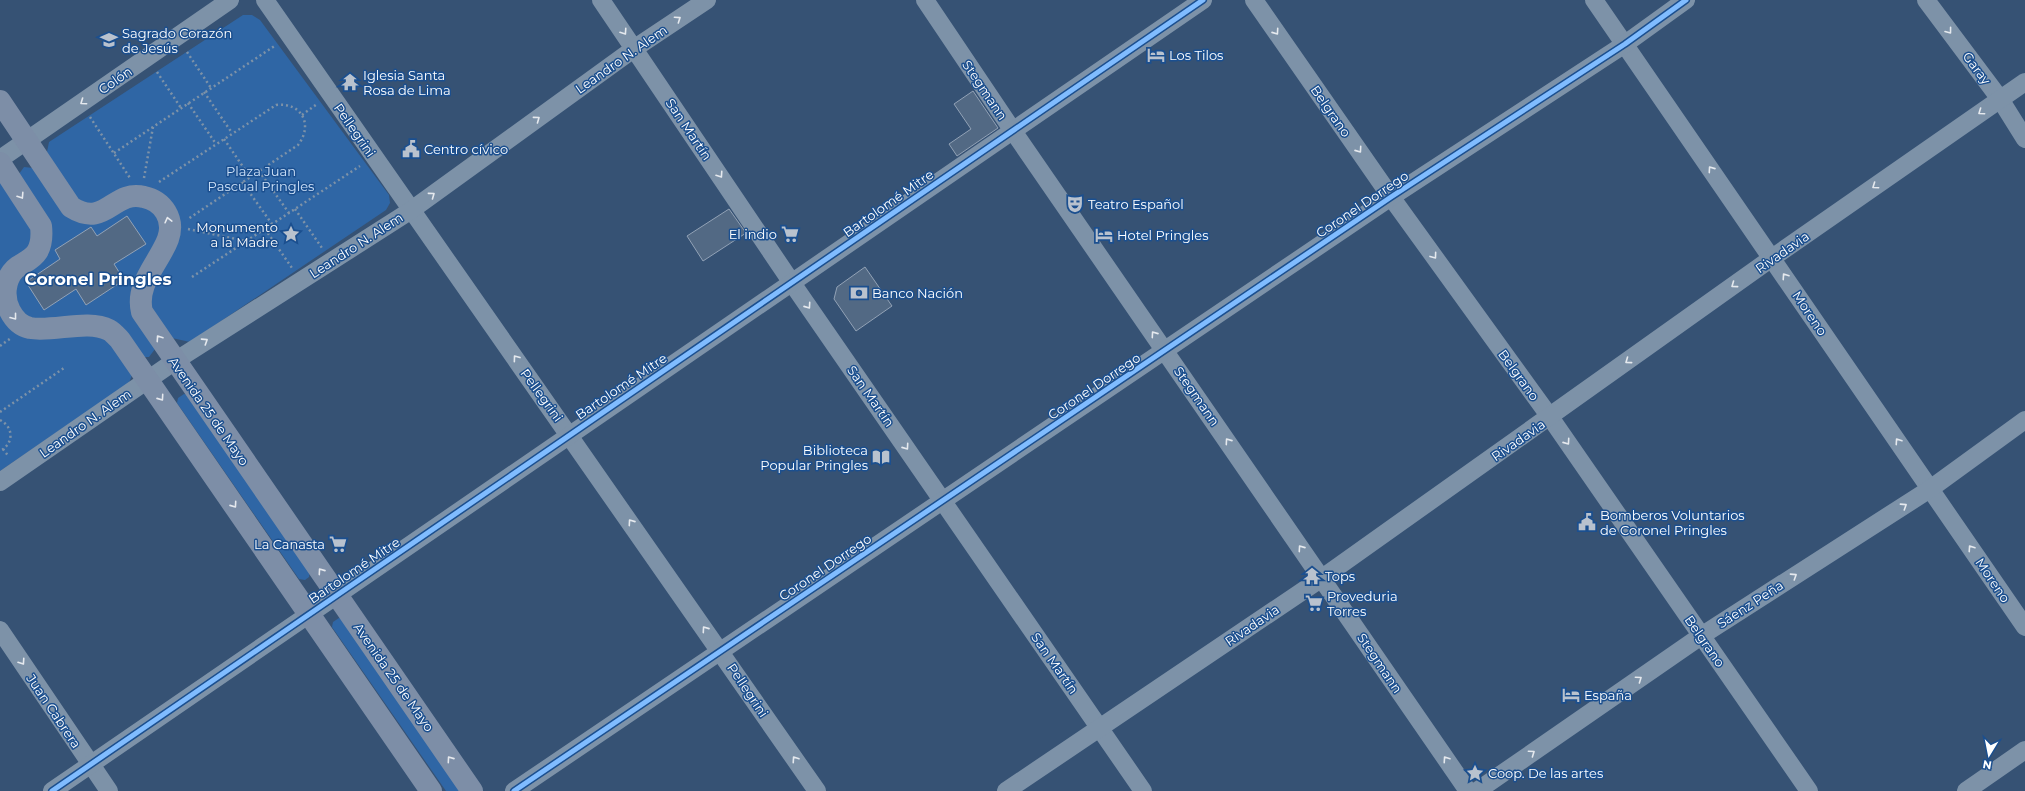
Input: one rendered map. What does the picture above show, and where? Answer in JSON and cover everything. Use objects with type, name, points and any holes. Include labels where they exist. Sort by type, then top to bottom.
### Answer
[{"type":"main road","name":"Avenida 25 de Mayo","points":[[0,101],[71,207],[82,214],[97,214],[124,198],[131,196],[150,198],[158,202],[165,210],[170,229],[168,239],[150,270],[140,304],[142,312],[472,791]]},
{"type":"main road","points":[[0,163],[41,226],[42,235],[40,245],[35,255],[15,269],[6,284],[5,302],[13,317],[22,325],[40,329],[87,326],[110,330],[120,340],[432,791]]},
{"type":"street","name":"Colón","points":[[0,159],[230,0]]},
{"type":"street","name":"Pellegrini","points":[[265,0],[410,210],[570,435],[817,791]]},
{"type":"street","name":"San Martín","points":[[601,0],[635,48],[792,283],[1143,791]]},
{"type":"street","name":"Leandro N. Alem","points":[[0,482],[175,361],[410,210],[635,48],[707,0]]},
{"type":"street","name":"Stegmann","points":[[925,0],[1013,131],[1468,791]]},
{"type":"street","name":"Bartolomé Mitre","points":[[52,791],[1203,0]]},
{"type":"street","name":"Belgrano","points":[[1254,0],[1391,197],[1550,417],[1809,791]]},
{"type":"street","name":"Moreno","points":[[1594,0],[2025,627]]},
{"type":"street","name":"Coronel Dorrego","points":[[514,791],[720,650],[1166,351],[1391,197],[1625,44],[1686,0]]},
{"type":"street","name":"Garay","points":[[1926,0],[2000,99],[2025,139]]},
{"type":"street","name":"Rivadavia","points":[[1006,791],[1322,578],[1772,258],[2025,82]]},
{"type":"street","name":"Sáenz Peña","points":[[1477,791],[1701,636],[1930,489],[2025,420]]},
{"type":"street","name":"Juan Cabrera","points":[[0,630],[109,791]]},
{"type":"street","points":[[1966,791],[2025,750]]},
{"type":"path","points":[[114,153],[278,43]]},
{"type":"path","points":[[187,52],[211,88]]},
{"type":"path","points":[[157,72],[181,108]]},
{"type":"path","points":[[204,92],[232,133]]},
{"type":"path","points":[[302,115],[321,102]]},
{"type":"path","points":[[188,103],[216,144]]},
{"type":"path","points":[[157,183],[276,105],[284,104],[292,106],[302,115],[305,124],[303,139],[298,145],[185,220]]},
{"type":"path","points":[[89,116],[134,183]]},
{"type":"path","points":[[142,184],[153,127]]},
{"type":"path","points":[[224,139],[250,177]]},
{"type":"path","points":[[192,277],[365,162]]},
{"type":"path","points":[[259,171],[288,213]]},
{"type":"path","points":[[242,182],[272,224]]},
{"type":"path","points":[[295,209],[324,252]]},
{"type":"path","points":[[181,228],[247,241]]},
{"type":"path","points":[[265,228],[295,272]]},
{"type":"path","points":[[0,412],[64,368]]},
{"type":"path","points":[[0,420],[9,428],[11,438],[5,448],[0,451]]},
{"type":"green space","name":"Plaza Juan Pascual Pringles","points":[[243,15],[252,15],[260,20],[389,195],[390,203],[386,210],[190,342],[172,338],[149,310],[169,205],[94,207],[80,205],[47,152],[49,142]]},
{"type":"green space","points":[[24,167],[33,168],[61,207],[121,207],[147,203],[163,225],[143,272],[155,349],[149,357],[143,357],[115,327],[25,319],[12,289],[37,261],[19,174]]},
{"type":"green space","points":[[0,182],[30,224],[34,240],[0,280]]},
{"type":"green space","points":[[0,310],[106,334],[132,375],[129,383],[0,471]]},
{"type":"green space","points":[[184,394],[189,395],[310,571],[309,577],[305,580],[299,579],[177,403],[178,398]]},
{"type":"green space","points":[[339,618],[344,619],[462,791],[446,791],[332,627],[333,622]]},
{"type":"building","points":[[973,91],[998,128],[957,156],[949,144],[971,129],[954,104]]},
{"type":"building","points":[[729,209],[746,233],[703,261],[687,236]]},
{"type":"building","points":[[127,216],[146,244],[114,264],[124,280],[86,305],[76,289],[44,310],[26,282],[60,259],[55,250],[91,227],[97,236]]},
{"type":"building","name":"Banco Nación","points":[[865,267],[892,306],[856,331],[834,299],[837,287]]},
{"type":"cycle path","points":[[52,791],[1203,0]]},
{"type":"cycle path","points":[[514,791],[1391,197],[1625,44],[1686,0]]},
{"type":"place","name":"Sagrado Corazón de Jesús","points":[[109,40]]},
{"type":"place","name":"Los Tilos","points":[[1156,55]]},
{"type":"place","name":"Iglesia Santa Rosa de Lima","points":[[350,82]]},
{"type":"place","name":"Centro cívico","points":[[411,149]]},
{"type":"place","name":"Teatro Español","points":[[1075,204]]},
{"type":"place","name":"Monumento a la Madre","points":[[291,234]]},
{"type":"place","name":"El indio","points":[[790,234]]},
{"type":"place","name":"Hotel Pringles","points":[[1104,235]]},
{"type":"place","name":"Banco Nación","points":[[859,293]]},
{"type":"place","name":"Biblioteca Popular Pringles","points":[[881,457]]},
{"type":"place","name":"Bomberos Voluntarios de Coronel Pringles","points":[[1587,522]]},
{"type":"place","name":"La Canasta","points":[[338,544]]},
{"type":"place","name":"Tops","points":[[1312,576]]},
{"type":"place","name":"Proveduria Torres","points":[[1314,603]]},
{"type":"place","name":"España","points":[[1571,695]]},
{"type":"place","name":"Coop. De las artes","points":[[1475,773]]},
{"type":"district","name":"Coronel Pringles","points":[[98,279]]}]
